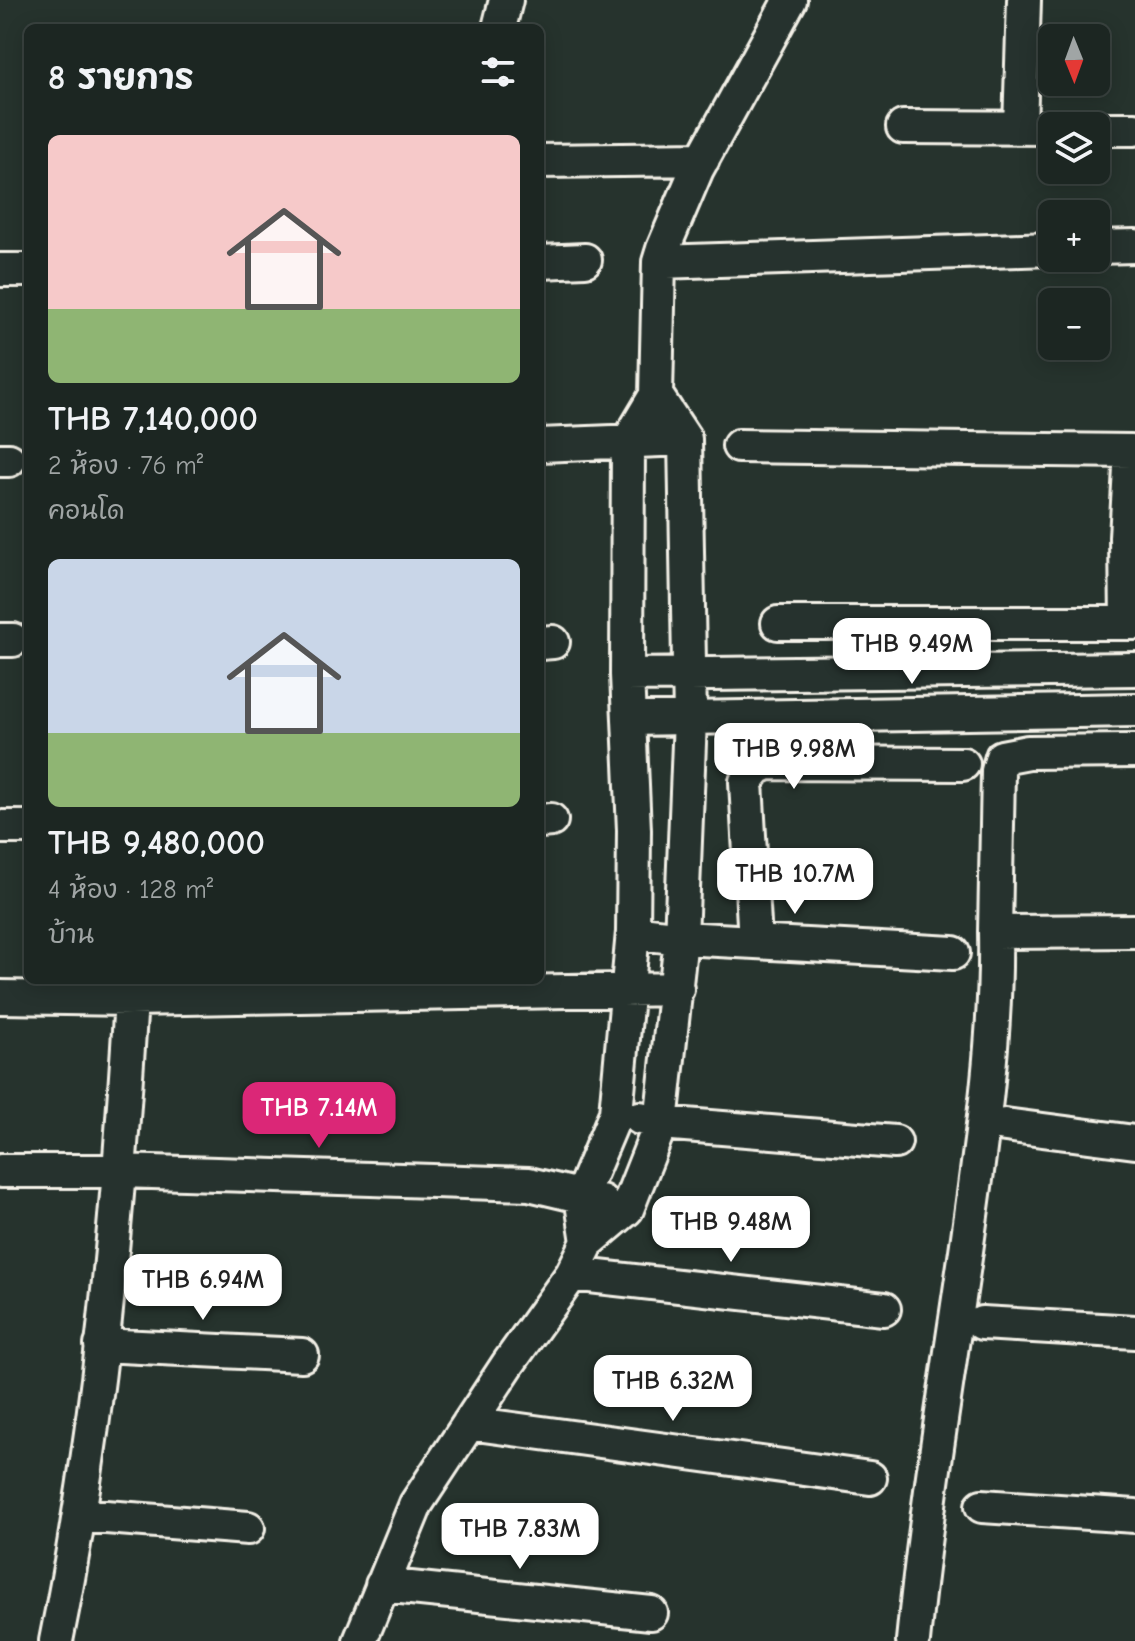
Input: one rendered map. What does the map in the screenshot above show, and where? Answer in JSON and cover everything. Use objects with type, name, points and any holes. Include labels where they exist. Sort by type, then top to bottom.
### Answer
[{"type":"street","points":[[500,24],[506,0]]},
{"type":"street","points":[[588,1242],[581,1196],[616,1113],[633,932],[634,830],[627,675],[628,442],[656,395],[661,256],[700,164],[790,0]]},
{"type":"street","points":[[1020,128],[1024,0]]},
{"type":"street","points":[[903,127],[1038,128]]},
{"type":"street","points":[[1110,129],[1135,129]]},
{"type":"street","points":[[544,161],[700,164]]},
{"type":"street","points":[[1110,247],[1135,246]]},
{"type":"street","points":[[661,256],[1038,249]]},
{"type":"street","points":[[544,262],[585,260]]},
{"type":"street","points":[[0,270],[24,270]]},
{"type":"street","points":[[360,1641],[416,1504],[572,1274],[588,1242],[627,1209],[661,1123],[681,938],[690,675],[685,439],[656,395]]},
{"type":"street","points":[[544,445],[685,439]]},
{"type":"street","points":[[739,446],[1134,442],[1126,537],[1131,623],[778,623]]},
{"type":"street","points":[[627,675],[1135,669]]},
{"type":"street","points":[[985,672],[989,713]]},
{"type":"street","points":[[629,719],[1135,710]]},
{"type":"street","points":[[913,1641],[922,1546],[983,1129],[996,972],[998,771],[1002,757],[1007,754],[1135,751]]},
{"type":"street","points":[[755,942],[746,782],[757,768],[768,763],[963,764]]},
{"type":"street","points":[[0,827],[24,827]]},
{"type":"street","points":[[995,932],[1135,931]]},
{"type":"street","points":[[633,932],[681,938],[953,953]]},
{"type":"street","points":[[0,997],[131,999],[677,989]]},
{"type":"street","points":[[56,1641],[80,1515],[101,1345],[120,1171],[131,999]]},
{"type":"street","points":[[616,1113],[661,1123],[895,1142]]},
{"type":"street","points":[[1005,1125],[1135,1142]]},
{"type":"street","points":[[0,1171],[120,1171],[529,1184],[627,1209]]},
{"type":"street","points":[[572,1274],[884,1309]]},
{"type":"street","points":[[982,1323],[1135,1332]]},
{"type":"street","points":[[101,1345],[302,1355]]},
{"type":"street","points":[[469,1423],[870,1478]]},
{"type":"street","points":[[982,1506],[1135,1516]]},
{"type":"street","points":[[80,1515],[248,1528]]},
{"type":"street","points":[[382,1585],[651,1613]]}]
